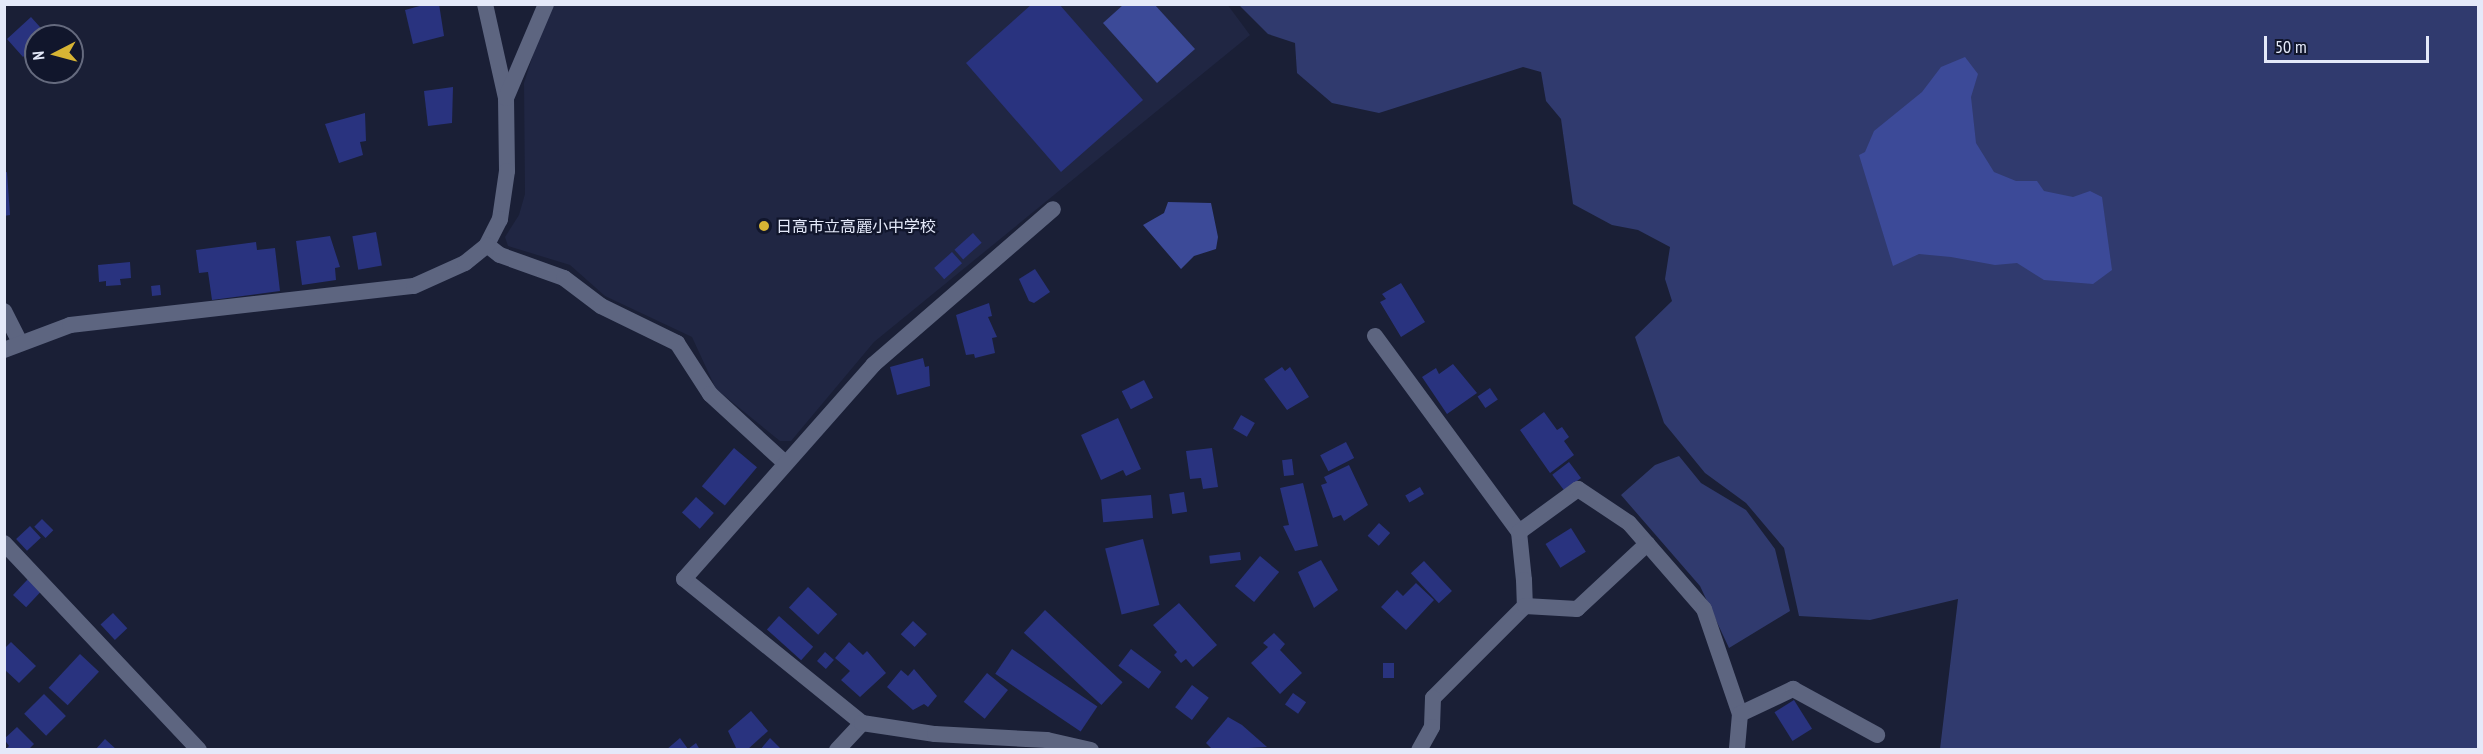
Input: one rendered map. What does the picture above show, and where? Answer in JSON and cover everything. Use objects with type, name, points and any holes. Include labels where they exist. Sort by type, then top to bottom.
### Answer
[{"type":"street","points":[[4,311],[12,346],[70,325],[414,286],[465,263],[487,245],[500,219],[507,171],[506,98],[485,4]]},
{"type":"street","points":[[506,98],[546,4]]},
{"type":"street","points":[[1053,209],[873,365],[783,462],[684,579],[862,723],[935,734],[1047,740],[1090,750]]},
{"type":"street","points":[[487,245],[500,255],[564,278],[601,306],[677,343],[710,394],[783,462]]},
{"type":"street","points":[[1375,336],[1519,532],[1525,606]]},
{"type":"street","points":[[1519,532],[1578,489],[1629,523],[1704,609],[1740,714],[1737,750]]},
{"type":"street","points":[[4,543],[199,750]]},
{"type":"street","points":[[1419,750],[1432,727],[1433,698],[1525,606],[1577,609],[1647,544]]},
{"type":"street","points":[[1740,714],[1792,689],[1876,735]]},
{"type":"street","points":[[837,750],[862,723]]},
{"type":"shaded area","name":"日高市立高麗小中学校","points":[[1227,4],[1250,35],[874,342],[791,441],[780,441],[716,389],[692,337],[605,296],[570,265],[508,246],[505,237],[519,215],[525,194],[524,83],[549,5]]},
{"type":"shaded area","points":[[1123,5],[1155,5],[1195,49],[1157,83],[1103,23]]},
{"type":"shaded area","points":[[1239,5],[2478,5],[2478,749],[1940,749],[1958,599],[1870,620],[1799,616],[1784,548],[1746,503],[1705,473],[1664,423],[1635,337],[1672,301],[1665,279],[1670,247],[1638,230],[1612,225],[1573,204],[1561,119],[1546,101],[1541,72],[1523,67],[1379,113],[1332,103],[1297,73],[1295,43],[1268,34]]},
{"type":"shaded area","points":[[1965,57],[1978,74],[1971,97],[1976,143],[1994,172],[2016,181],[2037,181],[2044,191],[2073,197],[2090,191],[2102,197],[2112,270],[2093,284],[2044,280],[2017,263],[1995,265],[1919,254],[1893,266],[1859,155],[1865,152],[1874,131],[1922,92],[1941,67]]},
{"type":"shaded area","points":[[1168,202],[1211,203],[1218,237],[1216,249],[1194,256],[1181,269],[1143,225],[1164,213]]},
{"type":"shaded area","points":[[1679,456],[1701,483],[1746,510],[1775,549],[1790,611],[1729,648],[1700,586],[1621,495],[1655,465]]},
{"type":"building","points":[[427,4],[439,4],[444,36],[413,44],[405,10]]},
{"type":"building","points":[[1032,4],[1059,4],[1143,100],[1061,172],[966,63]]},
{"type":"building","points":[[31,17],[37,24],[24,24],[23,57],[7,39]]},
{"type":"building","points":[[453,87],[452,123],[428,126],[424,91]]},
{"type":"building","points":[[365,113],[366,141],[360,142],[363,155],[339,163],[325,124]]},
{"type":"building","points":[[7,172],[10,215],[4,216],[4,173]]},
{"type":"building","points":[[376,232],[382,265],[358,270],[352,236]]},
{"type":"building","points":[[973,233],[982,243],[963,259],[954,250]]},
{"type":"building","points":[[330,236],[340,267],[335,268],[336,280],[302,285],[296,241]]},
{"type":"building","points":[[256,242],[257,250],[275,248],[280,291],[212,300],[208,272],[199,273],[196,250]]},
{"type":"building","points":[[952,252],[962,263],[944,279],[934,268]]},
{"type":"building","points":[[130,262],[131,278],[120,279],[121,285],[106,286],[106,281],[99,282],[98,265]]},
{"type":"building","points":[[1035,269],[1050,292],[1034,303],[1029,301],[1019,279]]},
{"type":"building","points":[[1401,283],[1425,322],[1401,337],[1380,302],[1386,299],[1382,294]]},
{"type":"building","points":[[160,285],[161,295],[152,296],[151,286]]},
{"type":"building","points":[[989,303],[992,316],[988,317],[997,337],[992,338],[995,353],[975,358],[974,354],[966,355],[956,315]]},
{"type":"building","points":[[923,358],[925,367],[929,366],[930,386],[897,395],[890,367]]},
{"type":"building","points":[[1453,364],[1477,393],[1447,414],[1422,377],[1436,368],[1439,374]]},
{"type":"building","points":[[1282,367],[1285,371],[1290,367],[1309,397],[1287,410],[1264,379]]},
{"type":"building","points":[[1144,380],[1153,398],[1131,409],[1122,391]]},
{"type":"building","points":[[1490,388],[1498,400],[1485,408],[1478,396]]},
{"type":"building","points":[[1544,412],[1557,430],[1562,427],[1569,437],[1564,441],[1574,455],[1550,473],[1520,430]]},
{"type":"building","points":[[1241,415],[1255,423],[1247,437],[1233,429]]},
{"type":"building","points":[[1118,418],[1141,469],[1126,476],[1123,470],[1101,480],[1081,435]]},
{"type":"building","points":[[1346,442],[1354,458],[1328,471],[1320,455]]},
{"type":"building","points":[[734,448],[757,467],[725,506],[702,486]]},
{"type":"building","points":[[1212,448],[1218,487],[1203,489],[1201,478],[1190,479],[1186,451]]},
{"type":"building","points":[[1292,459],[1294,475],[1284,476],[1282,460]]},
{"type":"building","points":[[1569,462],[1581,478],[1564,491],[1552,475]]},
{"type":"building","points":[[1349,465],[1368,505],[1344,521],[1341,515],[1333,518],[1321,485],[1327,483],[1324,477]]},
{"type":"building","points":[[1303,483],[1318,546],[1295,551],[1283,526],[1289,525],[1280,488]]},
{"type":"building","points":[[1420,487],[1424,494],[1409,502],[1405,496]]},
{"type":"building","points":[[1184,492],[1187,512],[1172,514],[1169,494]]},
{"type":"building","points":[[1151,495],[1153,518],[1103,522],[1101,499]]},
{"type":"building","points":[[696,497],[714,513],[700,529],[682,513]]},
{"type":"building","points":[[42,519],[53,530],[46,538],[34,527]]},
{"type":"building","points":[[1379,523],[1390,533],[1379,546],[1368,536]]},
{"type":"building","points":[[30,526],[41,538],[27,551],[16,539]]},
{"type":"building","points":[[1571,528],[1586,552],[1560,568],[1546,544]]},
{"type":"building","points":[[1143,539],[1159,605],[1122,614],[1105,548]]},
{"type":"building","points":[[1240,552],[1241,560],[1210,564],[1209,556]]},
{"type":"building","points":[[1260,556],[1279,572],[1254,602],[1235,586]]},
{"type":"building","points":[[1321,560],[1338,590],[1314,608],[1298,572]]},
{"type":"building","points":[[1424,561],[1452,591],[1439,603],[1411,573]]},
{"type":"building","points":[[28,579],[41,591],[26,607],[13,595]]},
{"type":"building","points":[[1416,583],[1434,600],[1406,630],[1381,607],[1397,590],[1403,596]]},
{"type":"building","points":[[808,587],[837,614],[818,635],[789,607]]},
{"type":"building","points":[[1179,603],[1217,645],[1193,667],[1186,659],[1181,663],[1174,655],[1177,652],[1153,625]]},
{"type":"building","points":[[1045,610],[1123,682],[1101,705],[1024,633]]},
{"type":"building","points":[[113,613],[127,628],[115,640],[101,625]]},
{"type":"building","points":[[779,616],[813,647],[801,660],[767,629]]},
{"type":"building","points":[[913,621],[927,634],[915,647],[901,634]]},
{"type":"building","points":[[1274,633],[1285,644],[1280,650],[1302,673],[1280,694],[1251,663],[1268,647],[1263,643]]},
{"type":"building","points":[[11,642],[36,666],[19,683],[4,669],[4,649]]},
{"type":"building","points":[[849,642],[863,655],[867,651],[886,673],[860,697],[841,680],[850,671],[835,658]]},
{"type":"building","points":[[1012,649],[1097,707],[1081,731],[995,674]]},
{"type":"building","points":[[1131,649],[1161,672],[1149,689],[1118,666]]},
{"type":"building","points":[[825,652],[834,660],[826,669],[817,661]]},
{"type":"building","points":[[80,654],[99,672],[68,705],[49,688]]},
{"type":"building","points":[[1383,663],[1394,663],[1394,678],[1383,678]]},
{"type":"building","points":[[914,669],[937,696],[928,707],[924,704],[913,710],[887,687],[901,670],[908,676]]},
{"type":"building","points":[[987,673],[1008,690],[985,719],[964,702]]},
{"type":"building","points":[[1192,685],[1209,698],[1192,720],[1175,707]]},
{"type":"building","points":[[1293,693],[1306,702],[1298,714],[1285,704]]},
{"type":"building","points":[[44,694],[66,716],[46,736],[24,714]]},
{"type":"building","points":[[1794,700],[1812,729],[1793,741],[1774,712]]},
{"type":"building","points":[[751,711],[768,731],[747,750],[737,750],[728,731]]},
{"type":"building","points":[[1228,717],[1242,725],[1267,747],[1213,750],[1206,743]]},
{"type":"building","points":[[17,727],[34,744],[28,750],[5,750],[9,746],[4,739]]},
{"type":"building","points":[[680,738],[688,749],[696,743],[700,750],[666,750]]},
{"type":"building","points":[[770,738],[782,750],[760,750]]},
{"type":"building","points":[[105,739],[117,750],[95,750]]},
{"type":"place","name":"日高市立高麗小中学校","points":[[764,226]]}]
